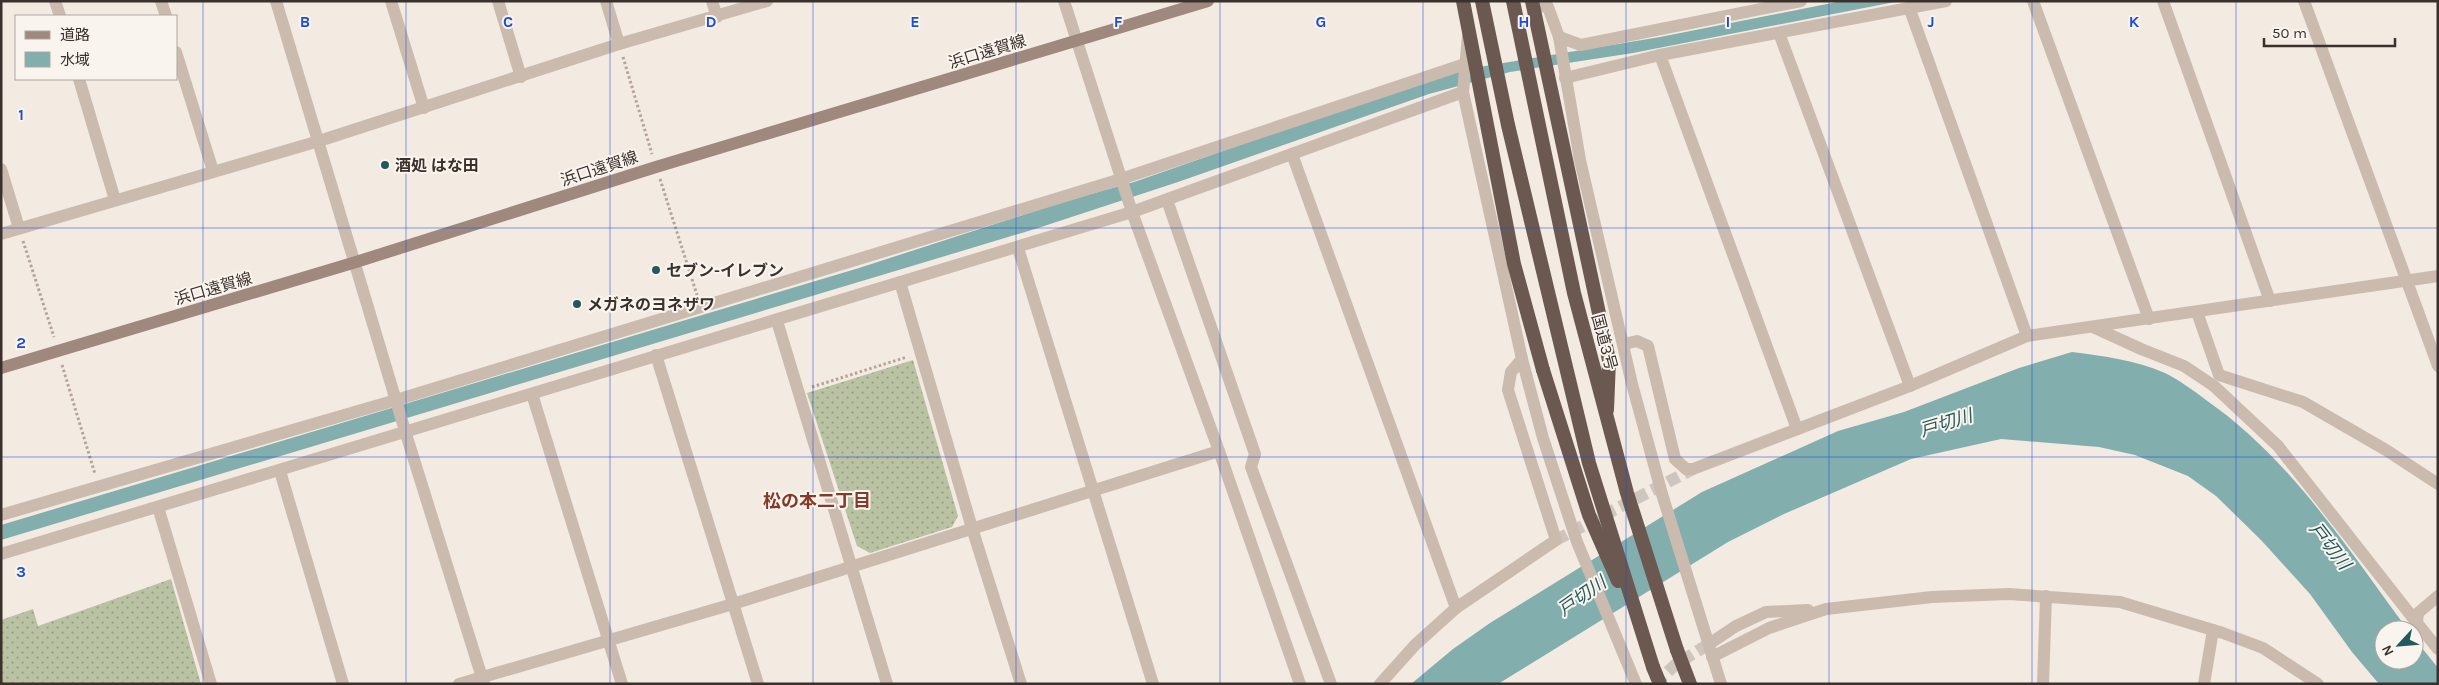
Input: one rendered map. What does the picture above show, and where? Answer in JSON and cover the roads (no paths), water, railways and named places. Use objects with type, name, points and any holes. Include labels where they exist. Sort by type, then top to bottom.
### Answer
[{"type":"highway","points":[[1463,1],[1514,264],[1543,370],[1589,515],[1648,651],[1660,684]]},
{"type":"highway","points":[[1482,1],[1508,125],[1589,463],[1648,651]]},
{"type":"highway","name":"国道3号","points":[[1512,1],[1574,293],[1627,493],[1677,650],[1690,684]]},
{"type":"highway","points":[[1533,3],[1609,360],[1606,415]]},
{"type":"main road","name":"浜口遠賀線","points":[[1,368],[356,262],[656,167],[1208,1]]},
{"type":"street","points":[[55,1],[60,15]]},
{"type":"street","points":[[161,1],[166,15]]},
{"type":"street","points":[[276,1],[356,262],[406,434],[483,680]]},
{"type":"street","points":[[391,1],[424,108]]},
{"type":"street","points":[[498,1],[521,76]]},
{"type":"street","points":[[606,1],[619,44]]},
{"type":"street","points":[[712,1],[716,17]]},
{"type":"street","points":[[1,234],[319,141],[619,44],[768,1]]},
{"type":"street","points":[[1064,1],[1132,212],[1219,451],[1300,684]]},
{"type":"street","points":[[1559,37],[1581,45],[1801,1]]},
{"type":"street","points":[[1565,78],[1660,55],[1779,33],[1908,4],[1946,1]]},
{"type":"street","points":[[2033,1],[2149,319]]},
{"type":"street","points":[[2163,1],[2270,301]]},
{"type":"street","points":[[2304,1],[2438,366]]},
{"type":"street","points":[[1533,3],[1548,7],[1559,37],[1580,160],[1632,384],[1662,494],[1721,684]]},
{"type":"street","points":[[1908,4],[2026,336]]},
{"type":"street","points":[[1469,25],[1463,92],[1522,360],[1543,438],[1577,542],[1636,684]]},
{"type":"street","points":[[1779,33],[1910,386]]},
{"type":"street","points":[[1660,55],[1797,429]]},
{"type":"street","points":[[178,59],[212,171]]},
{"type":"street","points":[[1,515],[98,485],[396,400],[1121,179],[1465,64]]},
{"type":"street","points":[[78,80],[115,200]]},
{"type":"street","points":[[1,554],[406,434],[656,355],[776,321],[1132,212],[1463,92]]},
{"type":"street","points":[[1292,154],[1456,608]]},
{"type":"street","points":[[1,169],[19,228]]},
{"type":"street","points":[[1167,200],[1255,454],[1251,467],[1331,684]]},
{"type":"street","points":[[1018,248],[1153,684]]},
{"type":"street","points":[[1624,344],[1637,341],[1645,344],[1650,349],[1675,459],[1686,469],[1693,469],[1910,386],[2026,336],[2438,276]]},
{"type":"street","points":[[900,282],[972,528],[1021,684]]},
{"type":"street","points":[[2197,312],[2215,379],[2278,446],[2415,620]]},
{"type":"street","points":[[776,321],[887,684]]},
{"type":"street","points":[[2093,327],[2215,379],[2303,402],[2386,450],[2438,484]]},
{"type":"street","points":[[656,355],[758,684]]},
{"type":"street","points":[[1380,684],[1414,645],[1456,608],[1556,540],[1508,390],[1511,372],[1522,360]]},
{"type":"street","points":[[532,394],[622,684]]},
{"type":"street","points":[[459,684],[483,680],[733,604],[1219,451]]},
{"type":"street","points":[[280,471],[343,684]]},
{"type":"street","points":[[158,507],[211,684]]},
{"type":"street","points":[[1712,642],[1736,626],[1766,612],[1826,609],[1932,597],[2010,594],[2046,596],[2120,602],[2212,630],[2263,648],[2318,684]]},
{"type":"street","points":[[2043,684],[2046,596]]},
{"type":"street","points":[[2417,620],[2418,613],[2438,596]]},
{"type":"street","points":[[1712,657],[1768,628],[1826,609]]},
{"type":"street","points":[[2204,684],[2212,630]]},
{"type":"street","points":[[2424,632],[2438,649]]},
{"type":"water","points":[[1842,1],[1900,1],[1633,53],[1510,72],[1429,94],[1178,182],[1035,229],[1,540],[1,525],[859,268],[1069,200],[1134,182],[1449,72],[1660,37]]},
{"type":"water","name":"戸切川","points":[[2072,352],[2131,362],[2165,373],[2191,389],[2237,423],[2265,449],[2316,506],[2401,620],[2374,620],[2374,670],[2424,670],[2424,650],[2438,668],[2438,684],[2379,684],[2352,652],[2310,594],[2261,540],[2216,496],[2188,476],[2135,455],[2099,447],[2001,439],[1911,459],[1784,514],[1728,542],[1498,684],[1411,684],[1453,649],[1490,623],[1702,492],[1838,431],[1904,412],[2019,368]]},
{"type":"tunnel","points":[[1556,540],[1693,469]]},
{"type":"tunnel","points":[[1655,684],[1675,665],[1712,642]]},
{"type":"place","name":"酒処 はな田","points":[[385,165]]},
{"type":"place","name":"セブン-イレブン","points":[[656,270]]},
{"type":"place","name":"メガネのヨネザワ","points":[[577,304]]},
{"type":"district","name":"松の本二丁目","points":[[817,501]]}]
